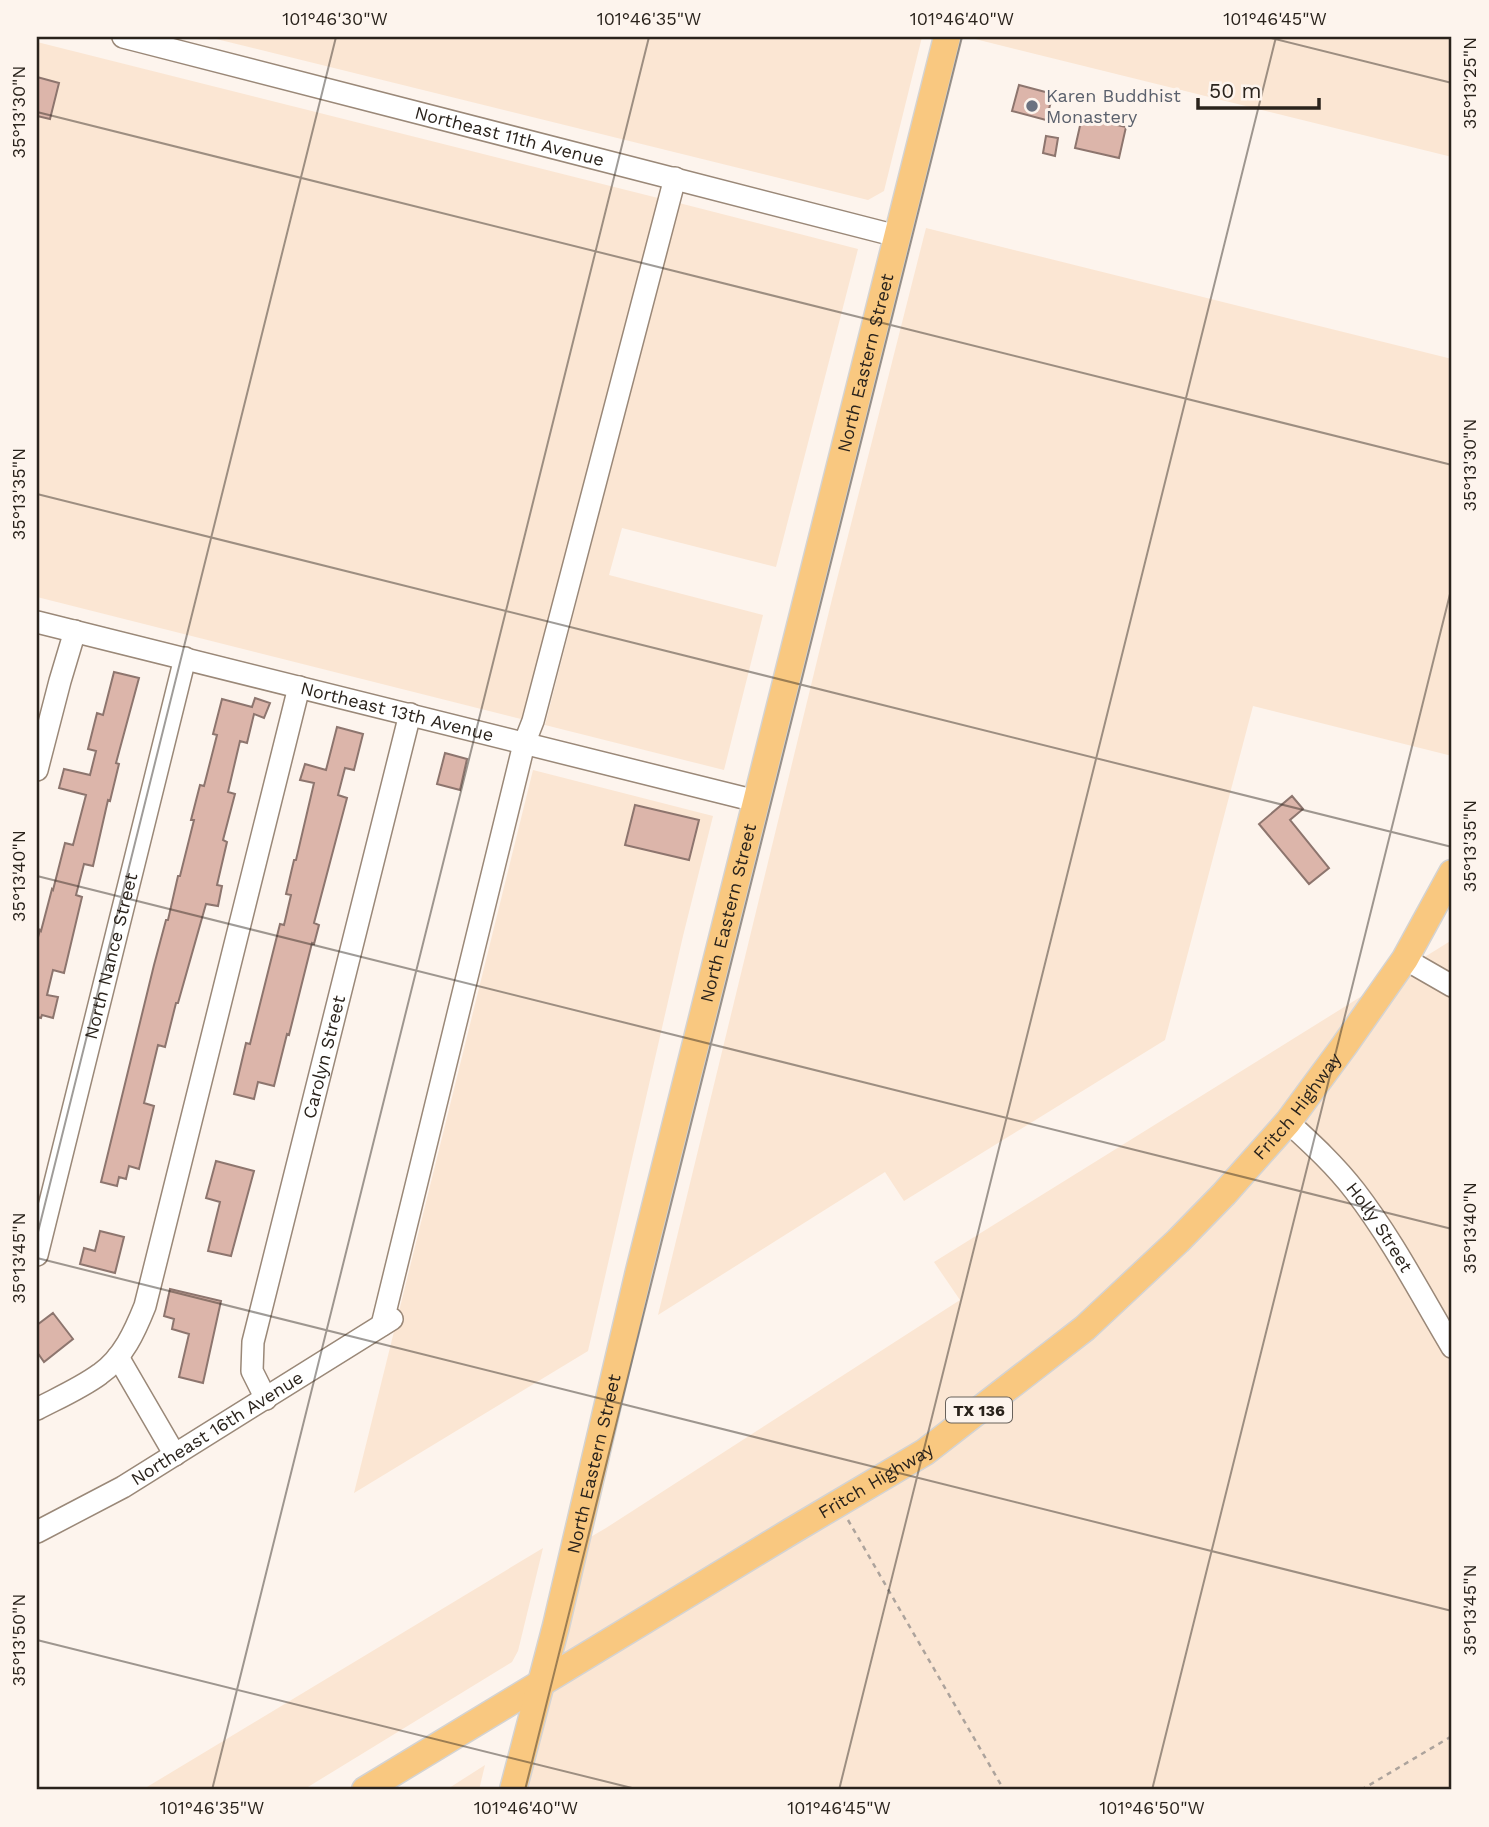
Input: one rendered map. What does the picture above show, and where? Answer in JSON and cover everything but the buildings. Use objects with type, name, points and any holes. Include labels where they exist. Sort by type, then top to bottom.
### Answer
[{"type":"main road","name":"North Eastern Street","points":[[513,1790],[556,1626],[639,1271],[947,37]]},
{"type":"main road","name":"Fritch Highway","points":[[365,1790],[925,1452],[1085,1328],[1224,1194],[1288,1122],[1405,960],[1452,873]]},
{"type":"street","name":"Northeast 11th Avenue","points":[[123,37],[897,236]]},
{"type":"street","points":[[524,744],[533,721],[675,178]]},
{"type":"street","name":"Northeast 13th Avenue","points":[[37,622],[756,801]]},
{"type":"street","points":[[37,770],[75,631]]},
{"type":"street","name":"North Nance Street","points":[[37,1255],[185,658]]},
{"type":"street","points":[[37,1409],[101,1374],[118,1357],[136,1329],[145,1306],[299,687]]},
{"type":"street","name":"Carolyn Street","points":[[266,1399],[253,1371],[253,1342],[410,714]]},
{"type":"street","name":"Northeast 16th Avenue","points":[[37,1532],[123,1487],[388,1322],[524,744]]},
{"type":"street","points":[[1405,960],[1452,986]]},
{"type":"street","name":"Holly Street","points":[[1288,1122],[1316,1147],[1355,1191],[1377,1222],[1452,1347]]},
{"type":"street","points":[[118,1357],[175,1455]]},
{"type":"path","points":[[838,1503],[1004,1790]]},
{"type":"path","points":[[1361,1790],[1452,1736]]},
{"type":"shaded area","points":[[208,37],[922,37],[884,191],[868,200]]},
{"type":"shaded area","points":[[1452,37],[1452,157],[975,39]]},
{"type":"shaded area","points":[[37,42],[658,198],[525,720],[37,597]]},
{"type":"shaded area","points":[[679,203],[858,249],[776,567],[622,528],[609,575],[763,615],[724,770],[545,725]]},
{"type":"shaded area","points":[[926,228],[1452,359],[1452,756],[1253,706],[1165,1040],[904,1201],[885,1172],[658,1315],[832,599]]},
{"type":"shaded area","points":[[533,770],[713,816],[588,1351],[354,1493]]},
{"type":"shaded area","points":[[1452,940],[1452,1790],[520,1790],[582,1542],[960,1300],[934,1262]]},
{"type":"shaded area","points":[[543,1548],[518,1651],[512,1662],[303,1790],[142,1790]]},
{"type":"shaded area","points":[[485,1765],[479,1790],[446,1790]]},
{"type":"place","name":"Karen Buddhist Monastery","points":[[1032,106]]}]
